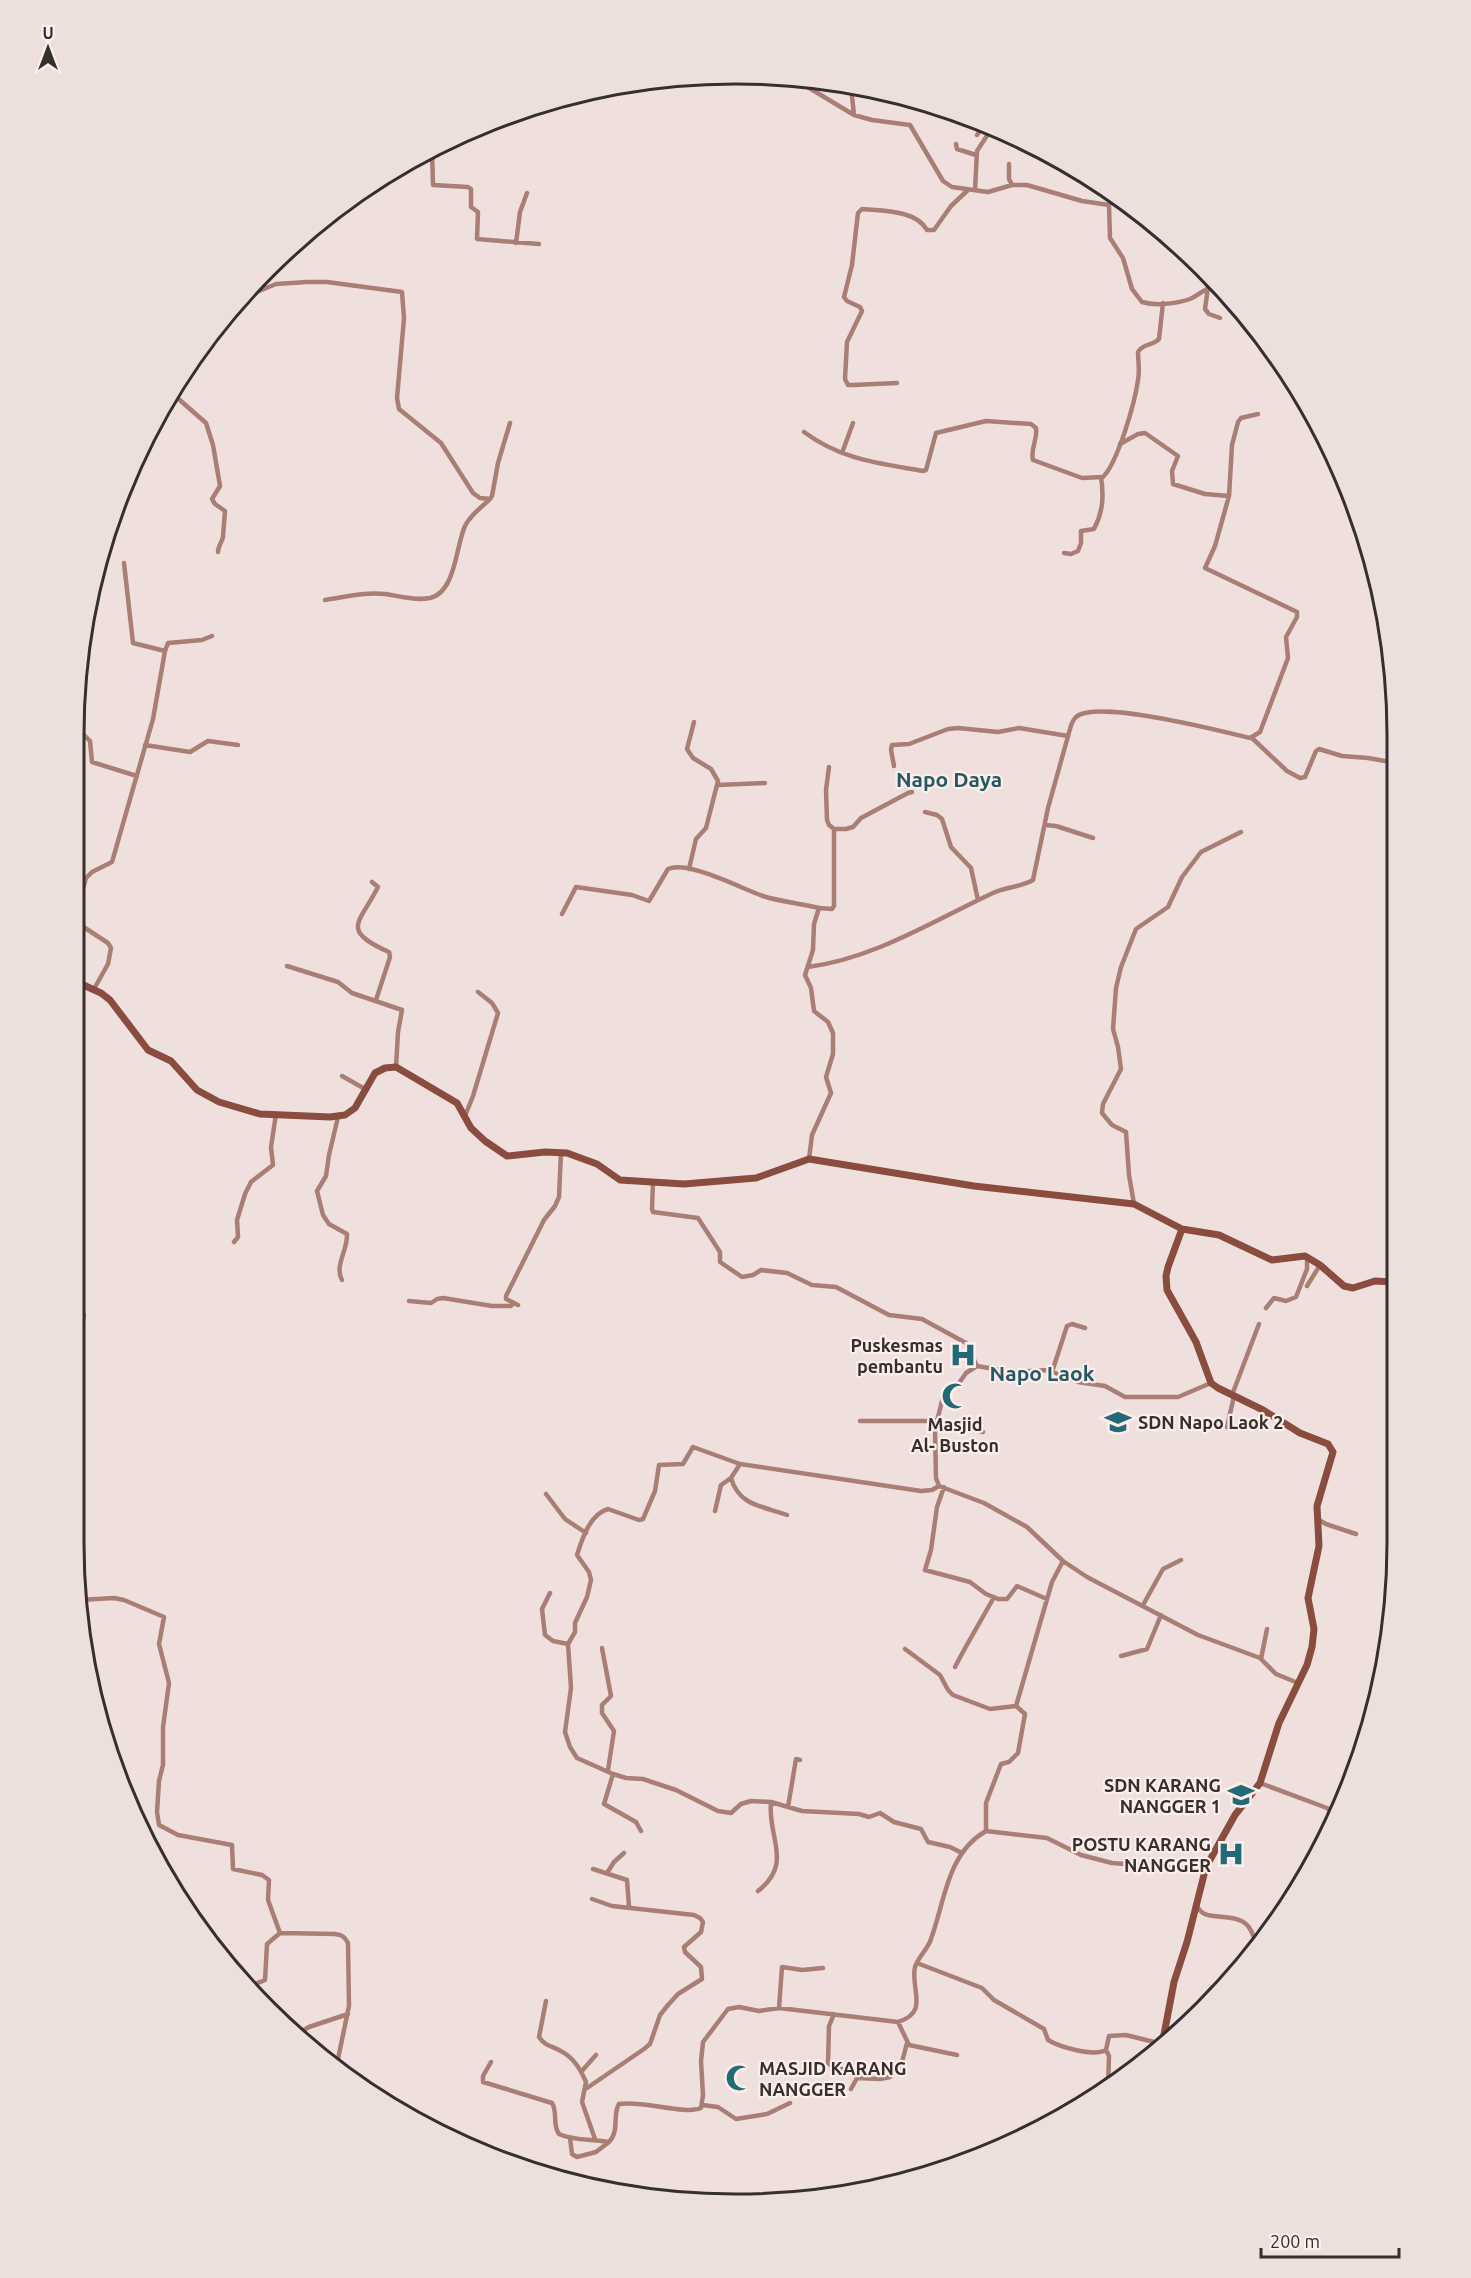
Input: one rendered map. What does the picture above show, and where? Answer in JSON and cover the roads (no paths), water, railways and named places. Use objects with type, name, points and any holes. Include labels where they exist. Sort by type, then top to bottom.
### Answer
[{"type":"street","points":[[810,89],[854,115],[910,125],[944,181],[952,187],[994,192],[1012,185],[1034,186],[1052,193],[1109,205],[1110,238],[1124,258],[1135,295],[1144,303],[1163,303],[1193,298],[1208,287]]},
{"type":"street","points":[[852,95],[854,115]]},
{"type":"street","points":[[975,190],[976,155],[988,135]]},
{"type":"street","points":[[957,144],[957,149],[976,155]]},
{"type":"street","points":[[432,159],[433,185],[471,189],[471,207],[478,212],[477,239],[540,244]]},
{"type":"street","points":[[1009,164],[1009,179],[1012,185]]},
{"type":"street","points":[[952,187],[961,186]]},
{"type":"street","points":[[897,383],[848,385],[845,378],[847,342],[862,311],[860,307],[847,301],[844,297],[852,265],[858,213],[862,209],[889,212],[919,220],[927,230],[934,231],[951,206],[969,190]]},
{"type":"street","points":[[516,243],[520,212],[527,193]]},
{"type":"street","points":[[261,290],[276,284],[327,282],[402,292],[404,318],[397,398],[399,409],[441,443],[473,493],[480,498],[490,499]]},
{"type":"street","points":[[1208,288],[1205,309],[1209,314],[1220,318]]},
{"type":"street","points":[[804,432],[823,446],[868,462],[925,471],[936,433],[986,421],[1031,424],[1037,432],[1032,453],[1033,460],[1082,478],[1101,477],[1112,466],[1120,444],[1139,379],[1138,352],[1144,345],[1153,344],[1158,339],[1163,303]]},
{"type":"street","points":[[178,399],[206,423],[213,445],[220,486],[212,497],[212,501],[225,511],[226,516],[223,524],[223,538],[218,552]]},
{"type":"street","points":[[1252,738],[1261,730],[1288,658],[1286,637],[1297,615],[1295,610],[1205,568],[1215,546],[1229,496],[1232,445],[1238,420],[1258,414]]},
{"type":"street","points":[[325,600],[363,594],[421,598],[437,595],[444,589],[453,570],[466,522],[490,499],[494,491],[498,463],[510,423]]},
{"type":"street","points":[[842,453],[853,423]]},
{"type":"street","points":[[1120,444],[1138,434],[1145,433],[1178,456],[1172,471],[1173,484],[1205,494],[1229,496]]},
{"type":"street","points":[[1064,553],[1071,554],[1078,551],[1081,531],[1094,529],[1101,518],[1103,494],[1101,477]]},
{"type":"street","points":[[124,563],[133,643],[165,651]]},
{"type":"street","points":[[84,885],[86,878],[92,872],[112,862],[153,720],[168,643],[202,640],[212,636]]},
{"type":"street","points":[[808,967],[857,956],[937,922],[1008,887],[1033,880],[1044,825],[1068,736],[1076,717],[1095,712],[1147,715],[1220,729],[1252,738],[1287,771],[1300,778],[1305,777],[1319,749],[1342,756],[1387,761]]},
{"type":"street","points":[[689,869],[696,839],[706,828],[718,785],[711,769],[693,758],[687,749],[694,722]]},
{"type":"street","points":[[894,766],[892,745],[909,744],[948,729],[966,728],[998,732],[1019,728],[1068,736]]},
{"type":"street","points":[[84,736],[90,741],[92,762],[137,777]]},
{"type":"street","points":[[145,746],[190,752],[208,741],[238,745]]},
{"type":"street","points":[[829,767],[826,790],[827,820],[834,829],[853,827],[861,818],[912,792]]},
{"type":"street","points":[[718,785],[765,783]]},
{"type":"street","points":[[925,812],[941,817],[951,847],[971,868],[978,900]]},
{"type":"street","points":[[1044,825],[1049,824],[1093,838]]},
{"type":"street","points":[[562,914],[576,887],[632,895],[646,901],[650,900],[671,867],[689,869],[765,897],[832,909],[834,906],[834,829]]},
{"type":"street","points":[[1134,1204],[1126,1132],[1112,1125],[1102,1113],[1103,1104],[1121,1069],[1113,1025],[1119,972],[1136,929],[1168,907],[1182,877],[1201,852],[1241,832]]},
{"type":"street","points":[[372,882],[378,887],[358,922],[357,930],[361,937],[369,943],[389,952],[390,957],[376,1000]]},
{"type":"street","points":[[809,1159],[812,1135],[831,1093],[826,1077],[833,1054],[833,1041],[828,1022],[814,1011],[811,988],[805,975],[813,950],[814,924],[819,908]]},
{"type":"street","points":[[84,927],[108,943],[111,948],[108,964],[97,991]]},
{"type":"street","points":[[287,966],[338,982],[352,993],[400,1008],[403,1011],[398,1032],[396,1067]]},
{"type":"street","points":[[84,985],[97,991],[119,1010],[148,1050],[171,1061],[197,1089],[219,1102],[260,1114],[338,1117],[352,1111],[371,1078],[380,1070],[396,1067],[450,1098],[461,1108],[476,1132],[504,1155],[561,1152],[579,1156],[597,1164],[620,1180],[684,1184],[756,1178],[809,1159],[974,1186],[1134,1204],[1182,1229],[1218,1235],[1272,1260],[1307,1257],[1320,1264],[1344,1286],[1353,1287],[1375,1281],[1387,1282]]},
{"type":"street","points":[[465,1116],[498,1013],[492,1003],[478,992]]},
{"type":"street","points":[[342,1076],[365,1089]]},
{"type":"street","points":[[234,1242],[239,1234],[237,1220],[251,1182],[273,1165],[271,1147],[276,1114]]},
{"type":"street","points":[[338,1117],[326,1176],[317,1193],[323,1215],[329,1224],[346,1234],[345,1248],[338,1271],[342,1280]]},
{"type":"street","points":[[409,1300],[431,1303],[443,1298],[492,1306],[516,1304],[506,1299],[506,1296],[544,1220],[559,1197],[561,1152]]},
{"type":"street","points":[[653,1182],[651,1209],[653,1212],[698,1218],[720,1252],[720,1262],[742,1278],[762,1269],[787,1272],[812,1285],[840,1288],[889,1315],[922,1318],[966,1342],[977,1366]]},
{"type":"street","points":[[1166,2031],[1174,1982],[1197,1905],[1204,1870],[1235,1815],[1260,1783],[1279,1723],[1307,1665],[1314,1633],[1308,1598],[1319,1546],[1318,1501],[1333,1452],[1331,1447],[1300,1433],[1263,1410],[1211,1383],[1196,1342],[1167,1290],[1168,1267],[1182,1229]]},
{"type":"street","points":[[1266,1308],[1274,1298],[1286,1301],[1296,1297],[1307,1269],[1307,1257]]},
{"type":"street","points":[[1307,1286],[1320,1264]]},
{"type":"street","points":[[1227,1427],[1233,1395],[1259,1324]]},
{"type":"street","points":[[1052,1371],[1069,1325],[1085,1328]]},
{"type":"street","points":[[1047,1599],[1017,1586],[1007,1599],[994,1597],[970,1582],[924,1568],[931,1550],[942,1487],[935,1472],[936,1421],[946,1387],[957,1386],[966,1374],[977,1366],[1012,1372],[1037,1369],[1052,1371],[1078,1382],[1105,1386],[1125,1397],[1178,1397],[1211,1383]]},
{"type":"street","points":[[860,1421],[936,1421],[983,1432]]},
{"type":"street","points":[[960,1852],[928,1842],[921,1829],[894,1822],[883,1814],[877,1813],[866,1817],[859,1814],[802,1811],[771,1802],[745,1801],[733,1812],[718,1811],[676,1790],[643,1779],[626,1778],[577,1758],[565,1732],[570,1688],[568,1644],[575,1632],[575,1623],[590,1588],[589,1572],[577,1557],[586,1533],[596,1516],[609,1509],[639,1520],[643,1519],[655,1491],[659,1466],[683,1464],[692,1447],[740,1464],[921,1491],[942,1487],[984,1503],[1027,1527],[1063,1561],[1087,1577],[1198,1635],[1261,1659],[1276,1674],[1298,1683]]},
{"type":"street","points":[[715,1511],[721,1485],[731,1478],[740,1464]]},
{"type":"street","points":[[731,1478],[737,1492],[746,1501],[787,1515]]},
{"type":"street","points":[[546,1494],[565,1519],[586,1533]]},
{"type":"street","points":[[1317,1519],[1356,1534]]},
{"type":"street","points":[[1143,1605],[1163,1569],[1181,1560]]},
{"type":"street","points":[[1016,1706],[1052,1582],[1063,1561]]},
{"type":"street","points":[[550,1593],[542,1609],[545,1635],[553,1641],[568,1644]]},
{"type":"street","points":[[955,1667],[994,1597]]},
{"type":"street","points":[[87,1600],[114,1598],[124,1600],[164,1617],[159,1644],[169,1683],[163,1727],[164,1759],[159,1781],[158,1822],[161,1827],[178,1834],[232,1845],[233,1869],[262,1875],[269,1880],[268,1900],[280,1933]]},
{"type":"street","points":[[1121,1656],[1147,1649],[1161,1615]]},
{"type":"street","points":[[1261,1659],[1267,1629]]},
{"type":"street","points":[[602,1648],[611,1696],[602,1705],[601,1711],[614,1731],[604,1804],[636,1822],[641,1832]]},
{"type":"street","points":[[905,1649],[937,1672],[953,1695],[990,1709],[1016,1706],[1025,1714],[1019,1751],[1009,1762],[1001,1765],[986,1803],[986,1831]]},
{"type":"street","points":[[788,1807],[794,1783],[794,1764],[796,1759],[800,1760]]},
{"type":"street","points":[[1260,1783],[1329,1810]]},
{"type":"street","points":[[758,1892],[770,1882],[777,1863],[776,1839],[770,1815],[771,1802]]},
{"type":"street","points":[[570,2138],[572,2154],[577,2157],[596,2152],[614,2135],[616,2108],[619,2104],[644,2103],[697,2110],[702,2105],[703,2042],[725,2012],[739,2007],[759,2011],[779,2008],[898,2022],[908,2018],[915,2010],[917,1963],[929,1944],[960,1852],[975,1837],[986,1831],[1047,1838],[1081,1855],[1112,1863],[1204,1870]]},
{"type":"street","points":[[607,1873],[624,1853]]},
{"type":"street","points":[[593,1869],[627,1880],[629,1907]]},
{"type":"street","points":[[592,1899],[607,1906],[694,1915],[703,1922],[701,1932],[684,1947],[691,1959],[701,1967],[702,1979],[678,1994],[668,2005],[660,2015],[650,2043],[644,2049],[587,2088],[582,2102],[595,2139]]},
{"type":"street","points":[[1197,1905],[1199,1911],[1204,1915],[1234,1917],[1243,1922],[1250,1928],[1254,1937]]},
{"type":"street","points":[[257,1983],[265,1980],[267,1944],[280,1933],[344,1936],[348,1943],[348,2014],[338,2058]]},
{"type":"street","points":[[917,1963],[982,1988],[994,2000],[1044,2029],[1047,2038],[1056,2044],[1097,2053],[1106,2050]]},
{"type":"street","points":[[779,2008],[782,1967],[801,1970],[823,1968]]},
{"type":"street","points":[[546,2001],[539,2037],[542,2042],[575,2061],[587,2088]]},
{"type":"street","points":[[304,2030],[348,2014]]},
{"type":"street","points":[[834,2014],[829,2026],[828,2063],[833,2067],[857,2073],[851,2089]]},
{"type":"street","points":[[857,2078],[890,2077],[902,2062],[907,2043],[898,2022]]},
{"type":"street","points":[[1108,2076],[1107,2037],[1126,2035],[1152,2042]]},
{"type":"street","points":[[907,2043],[917,2048],[957,2055]]},
{"type":"street","points":[[581,2072],[596,2055]]},
{"type":"street","points":[[491,2062],[483,2076],[483,2082],[552,2103],[555,2107],[556,2132],[570,2138],[609,2142]]},
{"type":"street","points":[[702,2105],[724,2109],[736,2119],[767,2114],[790,2103]]},
{"type":"place","name":"Puskesmas pembantu","points":[[963,1355]]},
{"type":"place","name":"Masjid Al- Buston","points":[[955,1396]]},
{"type":"place","name":"SDN Napo Laok 2","points":[[1118,1422]]},
{"type":"place","name":"SDN KARANG NANGGER 1","points":[[1241,1795]]},
{"type":"place","name":"POSTU KARANG NANGGER","points":[[1231,1854]]},
{"type":"place","name":"MASJID KARANG NANGGER","points":[[739,2078]]},
{"type":"district","name":"Napo Daya","points":[[949,779]]},
{"type":"district","name":"Napo Laok","points":[[1042,1373]]}]
